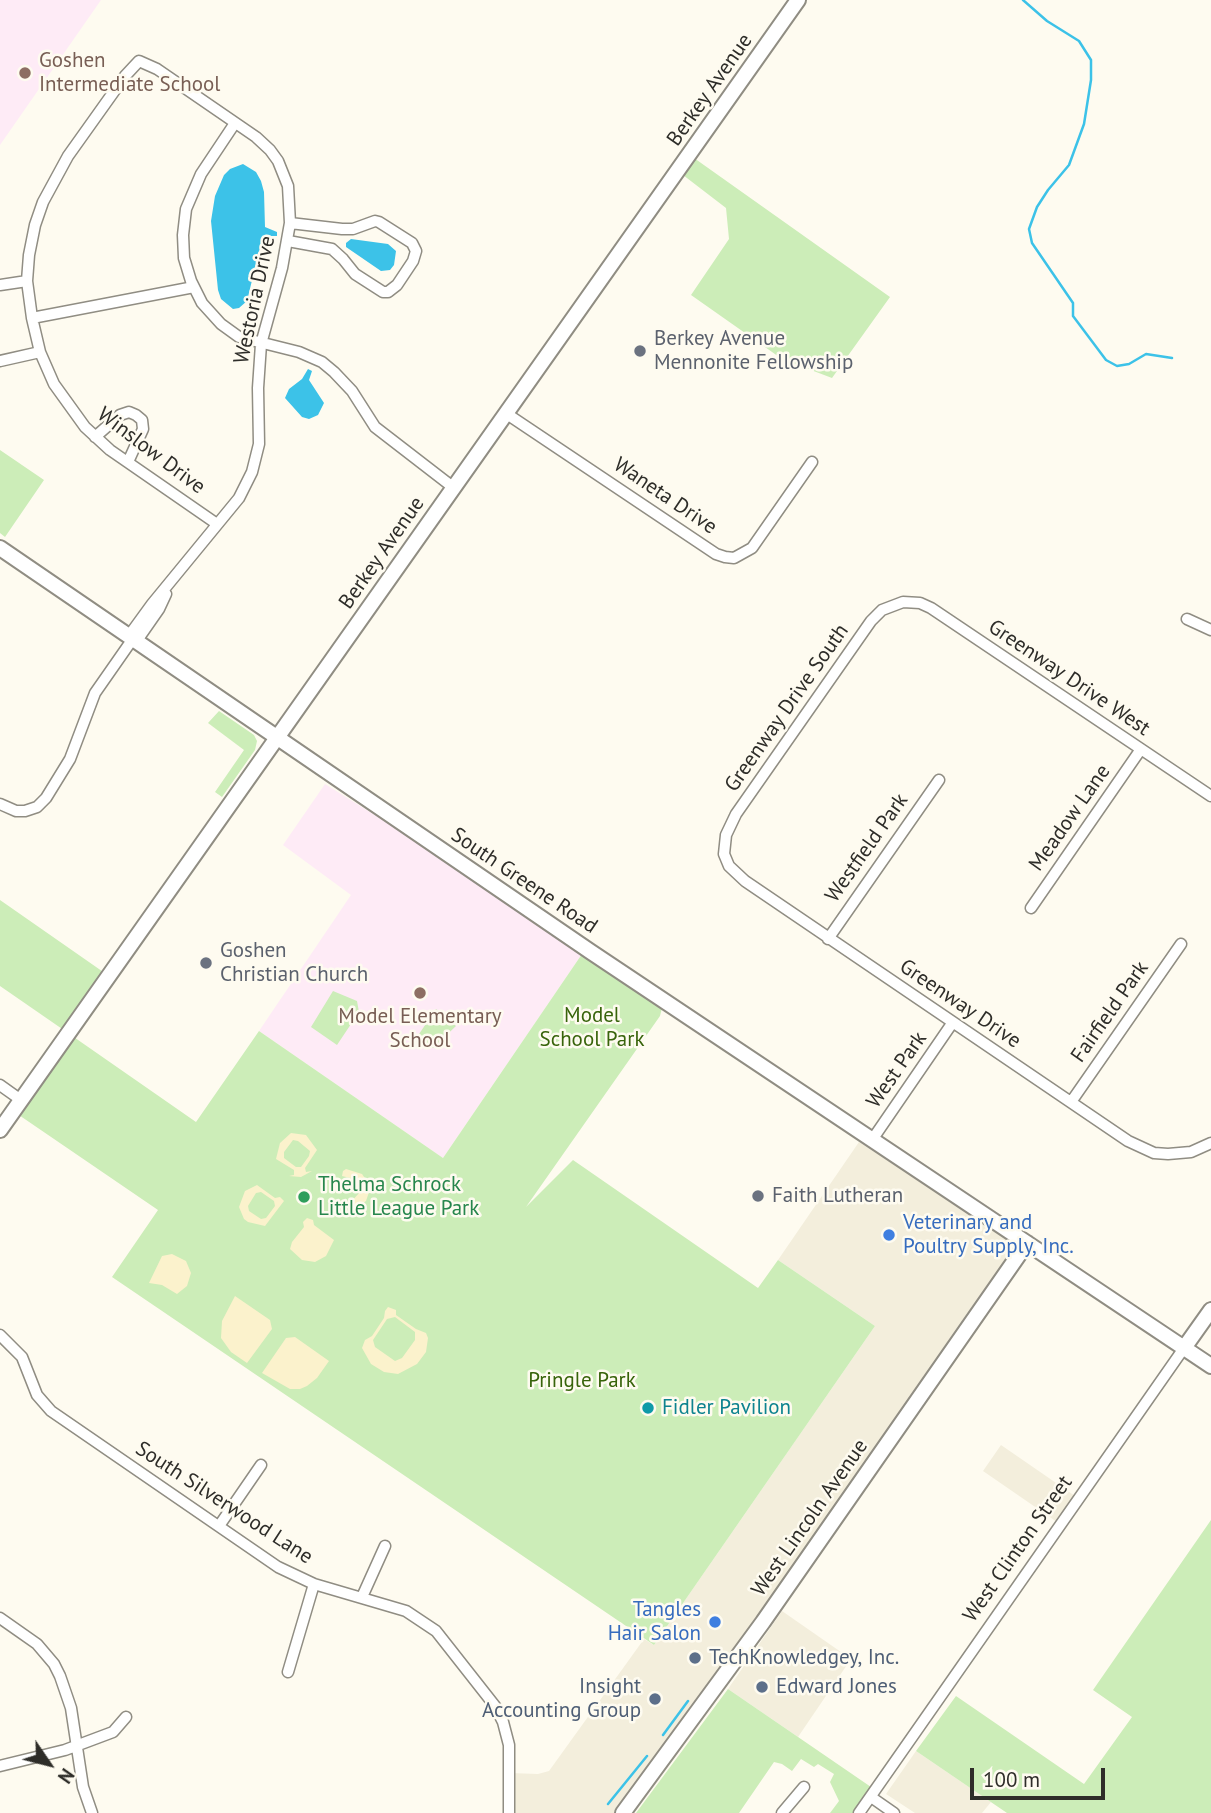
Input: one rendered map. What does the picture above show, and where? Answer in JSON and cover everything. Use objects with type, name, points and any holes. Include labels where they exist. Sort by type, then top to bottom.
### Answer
[{"type":"street","name":"Berkey Avenue","points":[[0,1130],[798,0]]},
{"type":"street","name":"Westoria Drive","points":[[0,804],[16,811],[25,811],[37,807],[46,798],[70,759],[95,693],[132,640],[152,604],[239,498],[255,460],[260,435],[258,388],[261,344],[288,241],[288,186],[278,161],[256,137],[157,69],[139,61],[125,76],[53,180],[35,225],[27,281]]},
{"type":"street","points":[[235,123],[201,174],[186,209],[184,258],[202,303],[221,324],[239,337],[299,352],[322,362],[352,391],[374,427],[454,488]]},
{"type":"street","points":[[288,241],[332,249],[355,274],[383,292],[388,292],[397,285],[413,261],[416,251],[412,243],[375,221],[353,229],[290,223]]},
{"type":"street","points":[[0,285],[27,281]]},
{"type":"street","name":"Winslow Drive","points":[[27,281],[40,352],[74,414],[95,437],[217,524]]},
{"type":"street","points":[[32,318],[194,287]]},
{"type":"street","points":[[0,361],[40,352]]},
{"type":"street","points":[[95,437],[120,415],[130,412],[136,415],[142,420],[144,429],[128,462]]},
{"type":"street","name":"Waneta Drive","points":[[507,414],[716,554],[725,557],[734,558],[752,548],[812,461]]},
{"type":"street","name":"South Greene Road","points":[[0,548],[276,738],[1211,1366]]},
{"type":"street","name":"Greenway Drive West","points":[[903,602],[920,603],[930,608],[1211,796]]},
{"type":"street","name":"Greenway Drive South","points":[[724,854],[726,835],[736,814],[871,621],[882,610],[903,602]]},
{"type":"street","points":[[1187,619],[1211,630]]},
{"type":"street","name":"Meadow Lane","points":[[1031,908],[1141,749]]},
{"type":"street","name":"Westfield Park","points":[[828,939],[939,780]]},
{"type":"street","name":"Greenway Drive","points":[[724,854],[736,874],[828,939],[1141,1148],[1168,1154],[1191,1152],[1211,1143]]},
{"type":"street","name":"Fairfield Park","points":[[1071,1102],[1181,944]]},
{"type":"street","name":"West Park","points":[[872,1140],[953,1023]]},
{"type":"street","points":[[0,1085],[21,1100]]},
{"type":"street","name":"West Lincoln Avenue","points":[[623,1813],[755,1633],[1027,1243]]},
{"type":"street","name":"West Clinton Street","points":[[859,1813],[1211,1310]]},
{"type":"street","name":"South Silverwood Lane","points":[[0,1335],[22,1357],[37,1395],[51,1411],[219,1526],[289,1573],[314,1584],[406,1611],[425,1622],[446,1642],[495,1706],[503,1722],[509,1745],[509,1813]]},
{"type":"street","points":[[219,1526],[261,1465]]},
{"type":"street","points":[[362,1597],[385,1546]]},
{"type":"street","points":[[288,1672],[314,1584]]},
{"type":"street","points":[[0,1618],[28,1637],[54,1664],[67,1691],[83,1787],[92,1813]]},
{"type":"street","points":[[0,1766],[77,1746],[113,1732],[127,1717]]},
{"type":"street","points":[[782,1813],[804,1787]]},
{"type":"street","points":[[871,1797],[894,1813]]},
{"type":"shaded area","name":"Goshen Intermediate School","points":[[0,0],[101,0],[0,145]]},
{"type":"shaded area","name":"Model Elementary School","points":[[325,784],[582,954],[443,1158],[259,1031],[351,895],[283,845]]},
{"type":"shaded area","points":[[859,1142],[1005,1236],[1011,1243],[1010,1253],[952,1335],[881,1444],[681,1727],[615,1813],[509,1813],[510,1773],[538,1774],[549,1771],[644,1639],[654,1645],[875,1326],[778,1260]]},
{"type":"shaded area","points":[[1001,1445],[1075,1496],[1057,1522],[983,1471]]},
{"type":"shaded area","points":[[782,1611],[851,1659],[798,1737],[728,1689]]},
{"type":"shaded area","points":[[916,1751],[991,1802],[982,1813],[915,1813],[886,1794]]},
{"type":"green space","points":[[694,158],[890,297],[832,378],[782,359],[691,295],[729,239],[726,208],[683,175]]},
{"type":"green space","points":[[0,450],[44,480],[5,537],[0,533]]},
{"type":"green space","points":[[219,711],[254,735],[257,741],[255,750],[222,797],[215,792],[244,750],[208,723]]},
{"type":"green space","points":[[0,900],[109,976],[68,1033],[0,986]]},
{"type":"green space","name":"Pringle Park","points":[[582,954],[662,1008],[660,1016],[526,1207],[573,1160],[758,1288],[778,1260],[875,1326],[654,1645],[112,1277],[158,1210],[13,1111],[68,1033],[196,1122],[259,1031],[443,1158]]},
{"type":"green space","points":[[333,991],[357,1001],[359,1012],[337,1045],[311,1027]]},
{"type":"green space","points":[[436,1009],[456,1026],[433,1048],[417,1037]]},
{"type":"green space","points":[[1211,1520],[1211,1813],[1007,1813],[916,1751],[956,1696],[1084,1784],[1132,1717],[1093,1690]]},
{"type":"green space","points":[[728,1689],[871,1787],[853,1813],[830,1813],[839,1801],[830,1782],[834,1774],[818,1764],[814,1767],[801,1759],[792,1771],[774,1762],[739,1813],[636,1813]]},
{"type":"sand","points":[[291,1133],[306,1135],[317,1150],[305,1168],[306,1172],[312,1171],[301,1177],[289,1176],[294,1175],[294,1170],[276,1159],[280,1143]],"holes":[[[293,1140],[310,1151],[301,1167],[296,1167],[284,1158],[284,1152]]]},
{"type":"sand","points":[[346,1169],[362,1174],[370,1189],[366,1201],[352,1210],[348,1209],[348,1205],[361,1191],[361,1186],[342,1176]]},
{"type":"sand","points":[[257,1185],[284,1201],[265,1226],[244,1219],[239,1207],[245,1191]],"holes":[[[261,1192],[274,1201],[275,1206],[266,1218],[261,1219],[249,1211],[248,1206],[256,1193]]]},
{"type":"sand","points":[[307,1218],[313,1220],[314,1225],[334,1240],[326,1256],[315,1262],[302,1260],[290,1249]]},
{"type":"sand","points":[[172,1254],[186,1261],[191,1273],[187,1286],[177,1294],[162,1285],[149,1283],[162,1256]]},
{"type":"sand","points":[[235,1296],[270,1320],[272,1329],[247,1363],[231,1352],[221,1338],[222,1321]]},
{"type":"sand","points":[[388,1307],[396,1310],[396,1315],[426,1333],[428,1338],[426,1352],[417,1364],[398,1374],[384,1372],[371,1364],[362,1348],[365,1340],[372,1336],[384,1318]],"holes":[[[395,1317],[415,1332],[415,1340],[402,1358],[395,1361],[375,1347],[373,1340],[387,1319]]]},
{"type":"sand","points":[[295,1337],[329,1361],[317,1378],[307,1386],[290,1389],[262,1373],[286,1338]]},
{"type":"water","points":[[243,164],[256,172],[261,181],[265,227],[277,232],[277,236],[265,236],[262,239],[247,301],[239,308],[233,309],[221,299],[218,290],[211,221],[215,196],[224,175],[230,169]]},
{"type":"water","points":[[351,239],[388,244],[396,251],[394,265],[390,270],[381,271],[346,247],[346,243]]},
{"type":"water","points":[[308,369],[312,371],[309,380],[324,403],[318,415],[309,419],[302,417],[285,398],[289,389],[302,379]]},
{"type":"waterway","points":[[1023,0],[1047,21],[1079,41],[1091,60],[1091,80],[1084,124],[1069,165],[1037,207],[1029,229],[1032,243],[1073,303],[1073,316],[1106,360],[1117,366],[1129,364],[1146,354],[1172,358]]},
{"type":"waterway","points":[[663,1735],[688,1701]]},
{"type":"waterway","points":[[608,1804],[647,1756]]},
{"type":"place","name":"Goshen Intermediate School","points":[[25,73]]},
{"type":"place","name":"Berkey Avenue Mennonite Fellowship","points":[[640,351]]},
{"type":"place","name":"Goshen Christian Church","points":[[206,963]]},
{"type":"place","name":"Model Elementary School","points":[[420,993]]},
{"type":"place","name":"Faith Lutheran","points":[[758,1196]]},
{"type":"place","name":"Thelma Schrock Little League Park","points":[[304,1197]]},
{"type":"place","name":"Veterinary and Poultry Supply, Inc.","points":[[889,1235]]},
{"type":"place","name":"Fidler Pavilion","points":[[648,1408]]},
{"type":"place","name":"Tangles Hair Salon","points":[[715,1622]]},
{"type":"place","name":"TechKnowledgey, Inc.","points":[[695,1658]]},
{"type":"place","name":"Edward Jones","points":[[762,1687]]},
{"type":"place","name":"Insight Accounting Group","points":[[655,1699]]},
{"type":"park label","name":"Model School Park","points":[[592,1028]]}]
